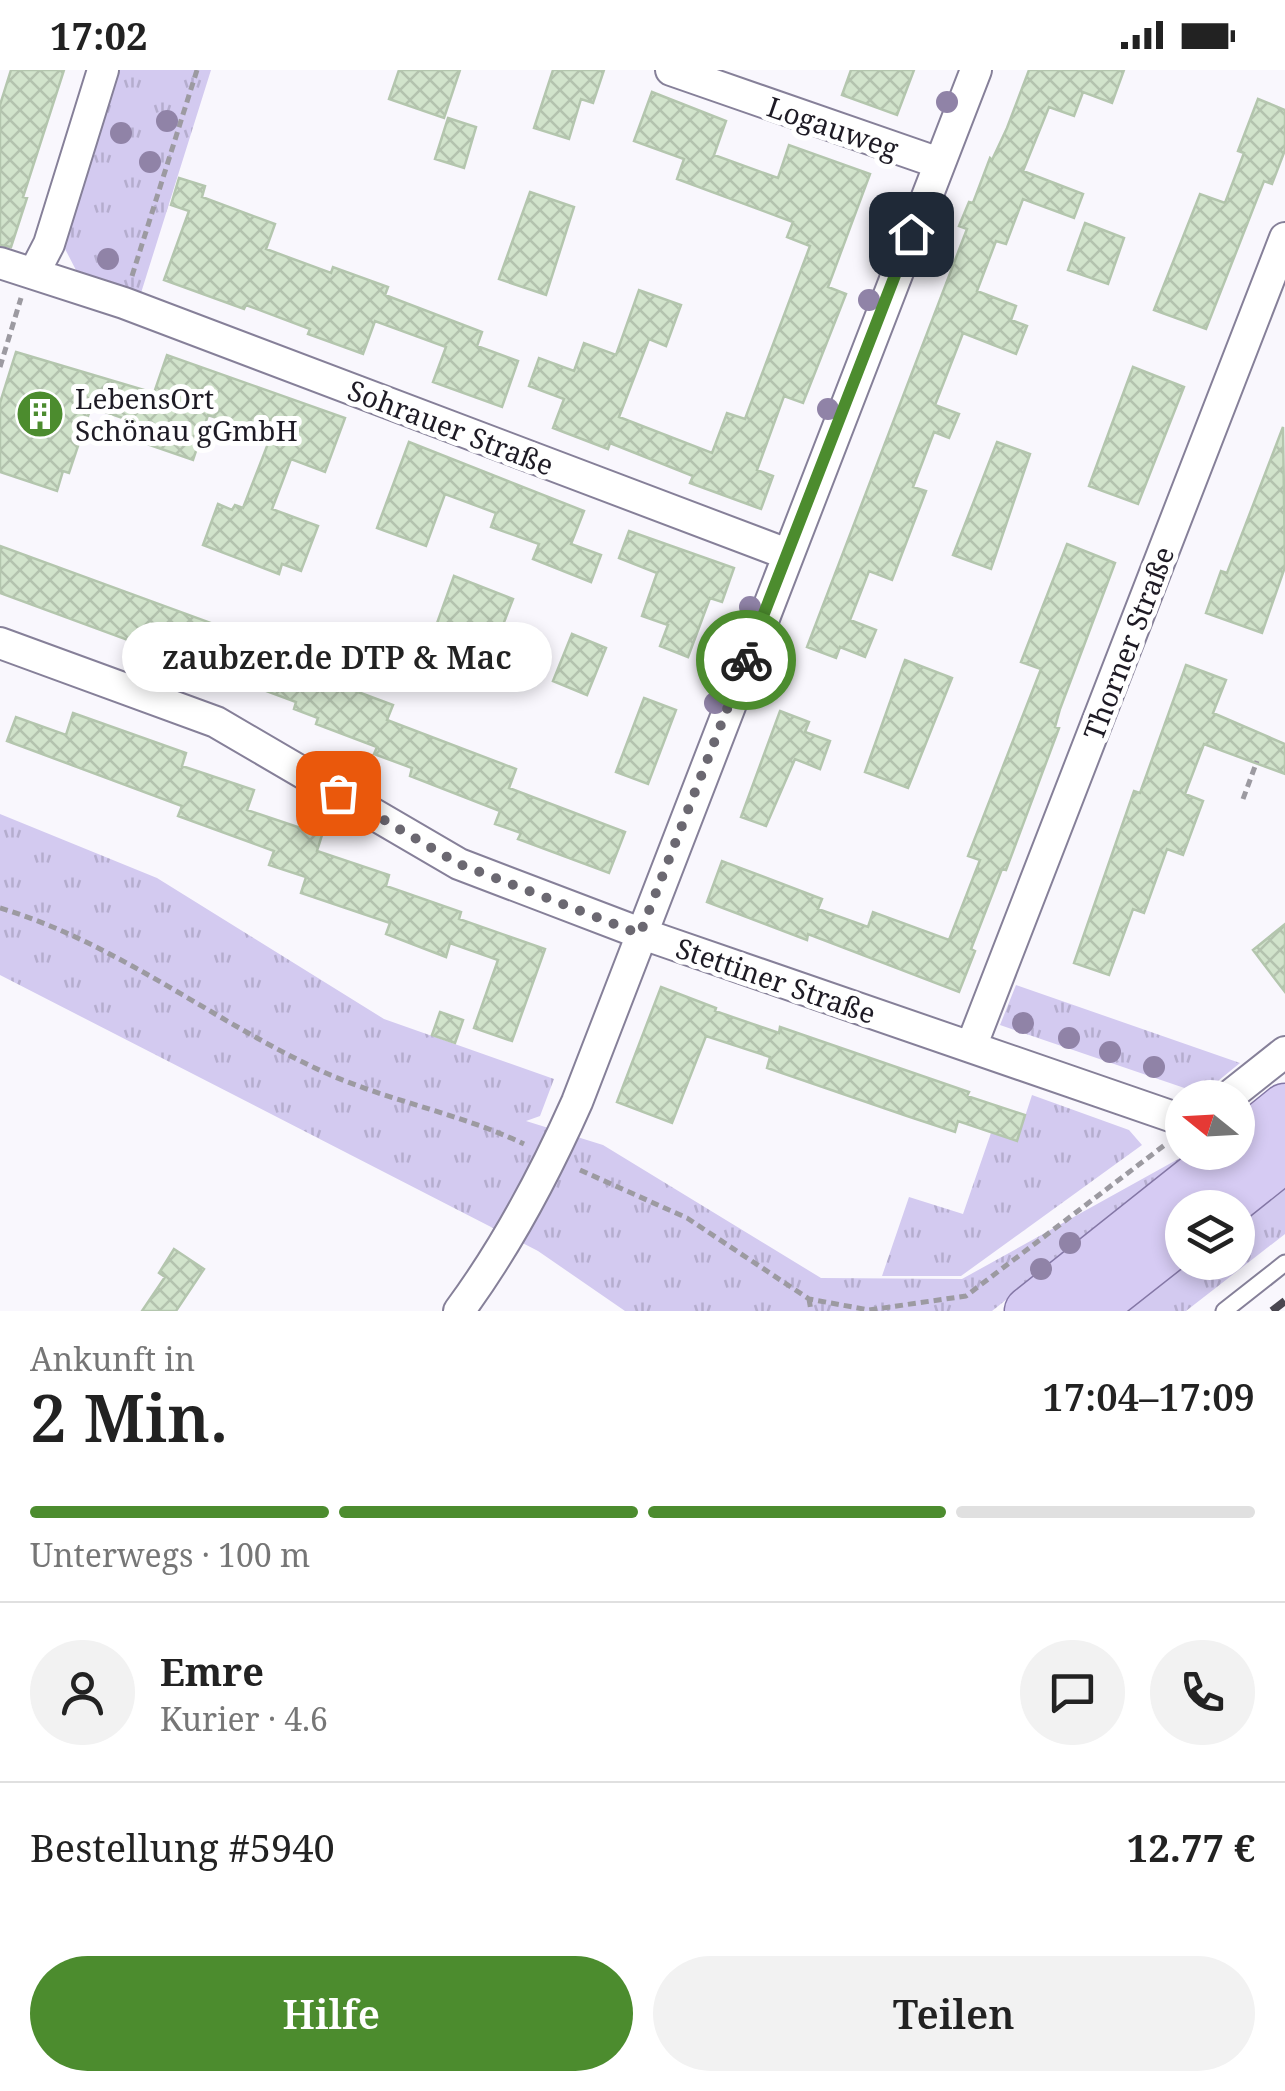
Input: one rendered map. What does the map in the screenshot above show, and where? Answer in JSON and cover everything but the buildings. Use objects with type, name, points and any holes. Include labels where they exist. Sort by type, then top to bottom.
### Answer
[{"type":"main road","points":[[1255,1132],[1285,1108]]},
{"type":"main road","points":[[1243,1190],[1285,1157]]},
{"type":"main road","points":[[1029,1311],[1206,1170]]},
{"type":"main road","points":[[1088,1311],[1165,1250]]},
{"type":"street","points":[[34,274],[50,244],[103,70]]},
{"type":"street","name":"Logauweg","points":[[671,70],[939,164]]},
{"type":"street","points":[[460,1311],[492,1267],[577,1102],[976,70]]},
{"type":"street","name":"Thorner Straße","points":[[971,1047],[1284,246]]},
{"type":"street","name":"Sohrauer Straße","points":[[0,263],[124,303],[787,554]]},
{"type":"street","name":"Stettiner Straße","points":[[0,643],[216,722],[459,864],[640,934],[971,1047],[1165,1128]]},
{"type":"street","points":[[1250,1080],[1285,1052]]},
{"type":"lane","points":[[1224,1311],[1285,1263]]},
{"type":"path","points":[[124,303],[197,70]]},
{"type":"path","points":[[0,367],[23,293],[34,274]]},
{"type":"path","points":[[1243,799],[1257,761]]},
{"type":"path","points":[[0,908],[100,947],[262,1043],[334,1078],[506,1135],[686,1218],[809,1299],[867,1310],[966,1296],[1165,1140]]},
{"type":"path","points":[[809,1299],[810,1311]]},
{"type":"green space","points":[[119,70],[211,70],[141,293],[78,274],[63,245]]},
{"type":"green space","points":[[0,814],[157,878],[384,1019],[554,1079],[540,1116],[526,1121],[603,1145],[821,1278],[962,1279],[1165,1166],[1168,1170],[992,1311],[625,1311],[538,1251],[0,975]]},
{"type":"green space","points":[[1016,985],[1240,1063],[1219,1080],[1165,1081],[1000,1025]]},
{"type":"green space","points":[[1032,1095],[1129,1130],[1142,1145],[961,1276],[882,1276],[909,1197],[963,1214],[991,1133],[1017,1141]]},
{"type":"green space","points":[[1285,1181],[1285,1234],[1255,1257],[1255,1205]]},
{"type":"green space","points":[[1165,1275],[1165,1280],[1226,1280],[1186,1311],[1119,1311]]},
{"type":"railway","points":[[1272,1311],[1285,1301]]},
{"type":"way so far","points":[[338,793],[459,864],[640,934],[746,660]]},
{"type":"place","name":"LebensOrt Schönau gGmbH","points":[[40,414]]},
{"type":"place","name":"zaubzer.de DTP & Mac","points":[[338,793]]},
{"type":"route","points":[[746,660],[911,234]]}]
